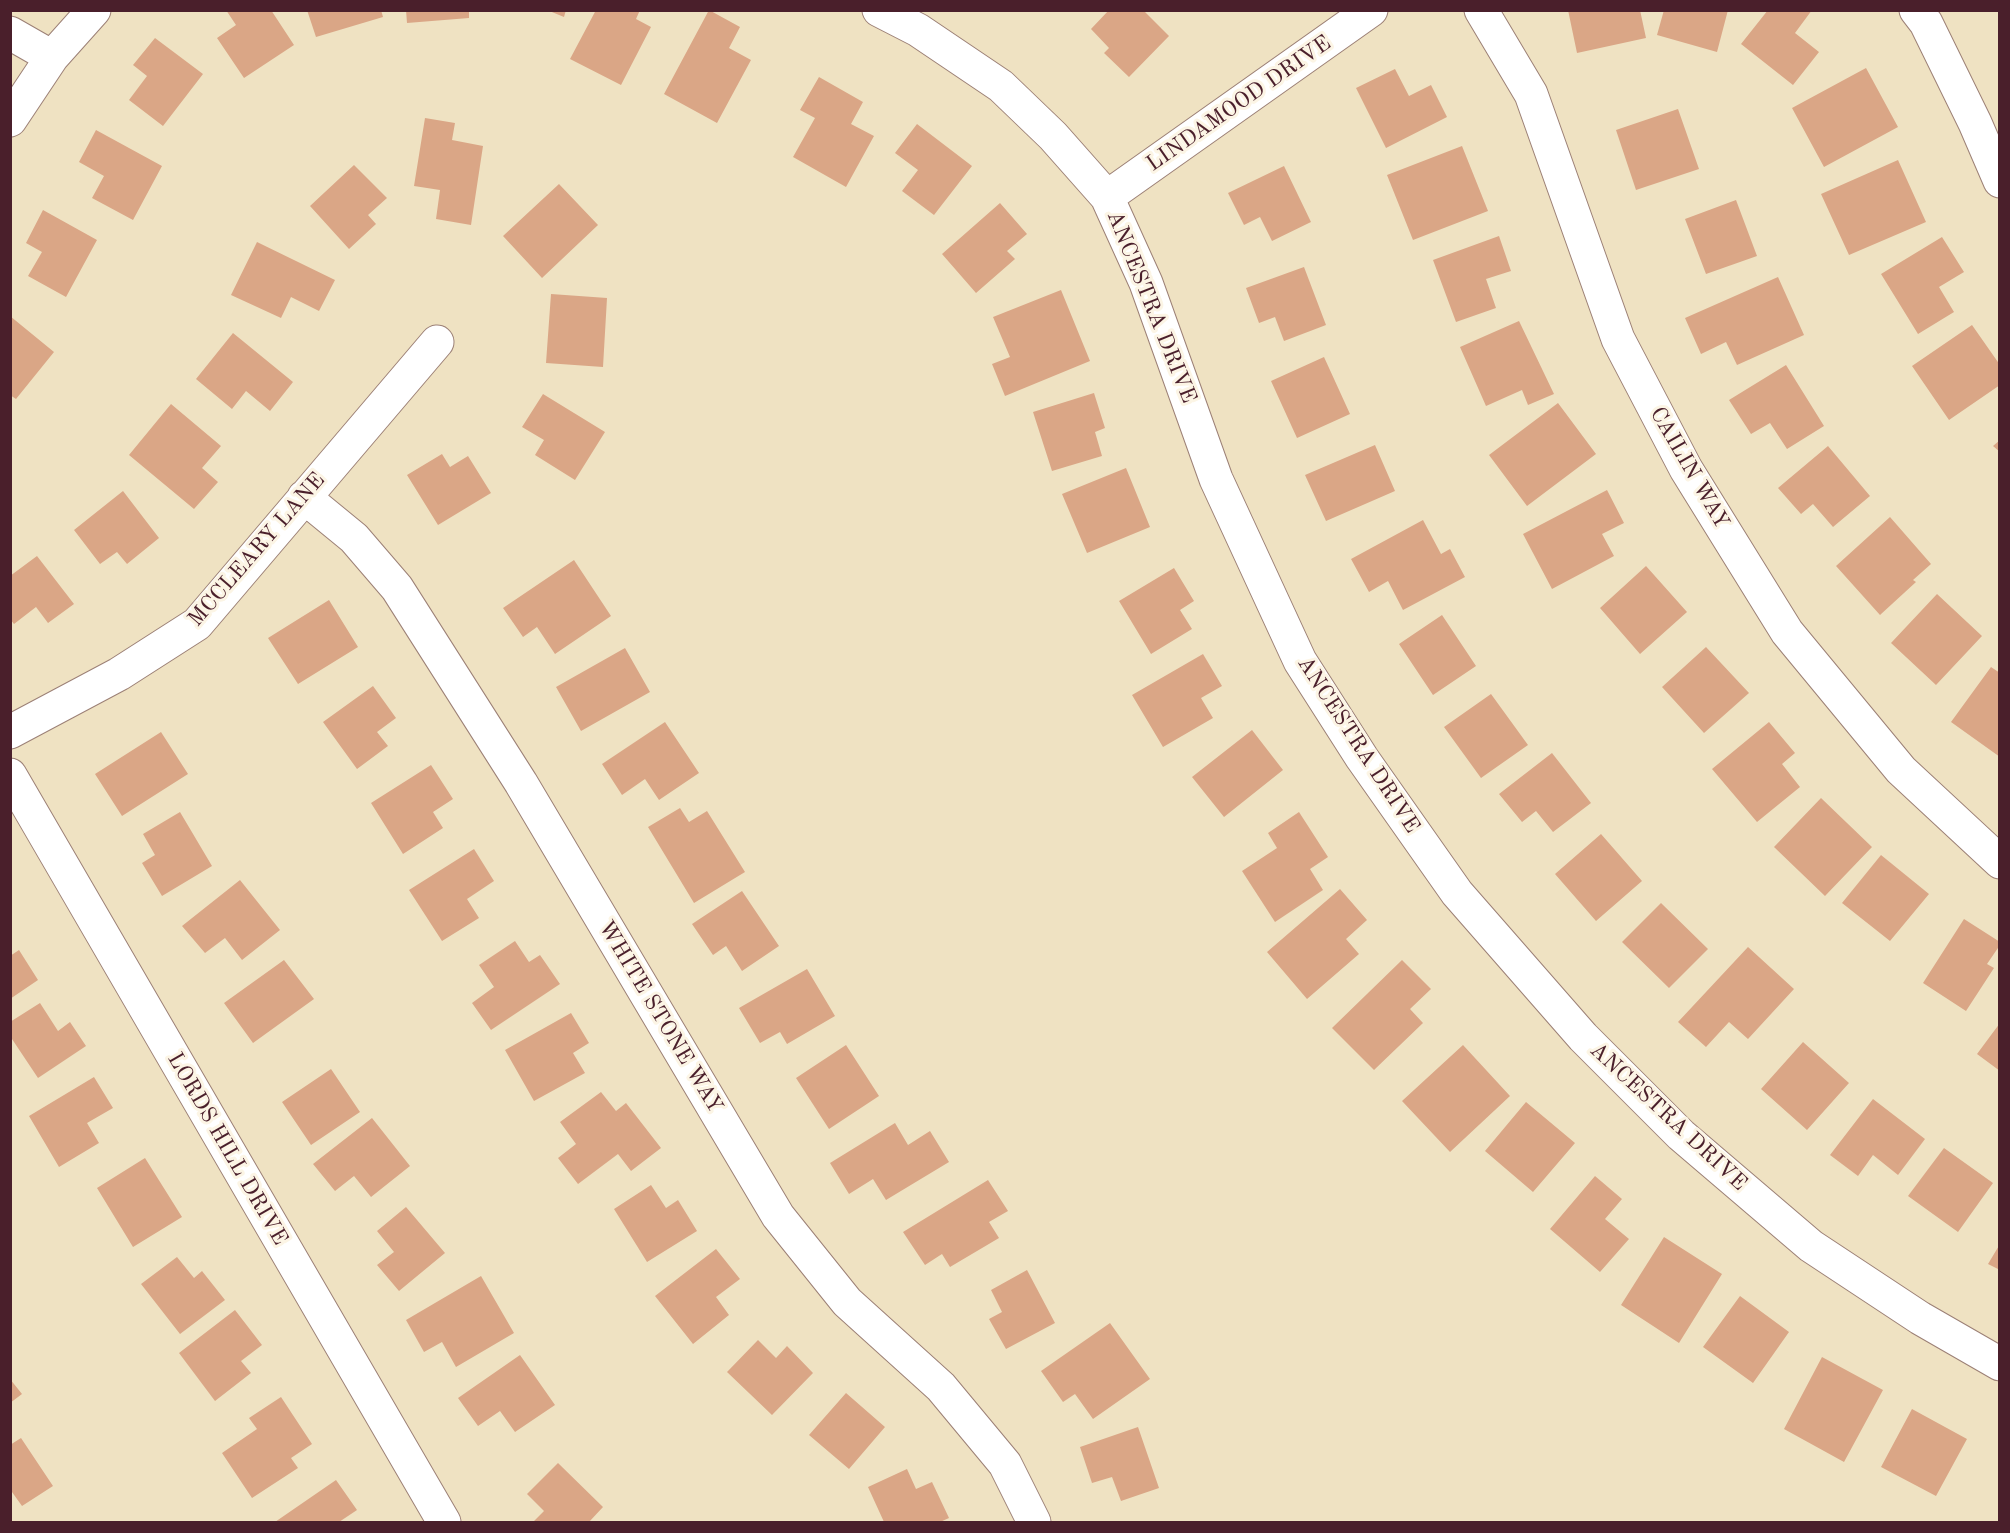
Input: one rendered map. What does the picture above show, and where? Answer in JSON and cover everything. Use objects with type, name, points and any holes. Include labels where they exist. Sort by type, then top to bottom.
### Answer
[{"type":"street","points":[[10,120],[52,57],[94,10]]},
{"type":"street","name":"ANCESTRA DRIVE","points":[[879,10],[918,30],[1001,86],[1053,136],[1107,197],[1146,283],[1216,479],[1300,661],[1362,758],[1457,893],[1583,1037],[1690,1142],[1811,1246],[1920,1318],[2000,1364]]},
{"type":"street","name":"LINDAMOOD DRIVE","points":[[1107,197],[1371,10]]},
{"type":"street","name":"CAILIN WAY","points":[[1481,10],[1531,94],[1618,339],[1686,469],[1787,632],[1901,770],[2000,862]]},
{"type":"street","points":[[1916,10],[1926,23],[1975,123],[2000,181]]},
{"type":"street","points":[[10,33],[52,57]]},
{"type":"street","name":"MCCLEARY LANE","points":[[10,732],[119,674],[197,624],[437,342]]},
{"type":"street","name":"WHITE STONE WAY","points":[[304,497],[354,538],[398,588],[521,783],[778,1216],[847,1302],[948,1396],[1005,1464],[1034,1522]]},
{"type":"street","name":"LORDS HILL DRIVE","points":[[10,775],[444,1522]]},
{"type":"building","points":[[226,10],[271,10],[294,45],[244,78],[217,38],[236,25]]},
{"type":"building","points":[[307,10],[381,10],[383,17],[316,37]]},
{"type":"building","points":[[406,10],[469,10],[469,18],[407,23]]},
{"type":"building","points":[[547,10],[566,10],[564,17]]},
{"type":"building","points":[[596,10],[640,10],[636,19],[651,27],[621,85],[570,59]]},
{"type":"building","points":[[709,10],[740,27],[729,48],[751,60],[717,123],[664,94]]},
{"type":"building","points":[[1109,10],[1143,10],[1169,36],[1129,77],[1104,53],[1109,48],[1091,29]]},
{"type":"building","points":[[1568,10],[1640,10],[1646,38],[1577,53]]},
{"type":"building","points":[[1664,10],[1728,10],[1717,52],[1657,35]]},
{"type":"building","points":[[1768,10],[1812,10],[1795,33],[1819,52],[1793,85],[1741,44]]},
{"type":"building","points":[[155,38],[203,74],[163,126],[129,100],[147,76],[133,65]]},
{"type":"building","points":[[1866,68],[1898,127],[1824,167],[1792,108]]},
{"type":"building","points":[[1395,69],[1409,96],[1431,85],[1447,117],[1386,148],[1356,88]]},
{"type":"building","points":[[819,77],[863,102],[851,124],[874,136],[846,187],[793,157],[815,118],[800,110]]},
{"type":"building","points":[[1678,109],[1699,169],[1636,190],[1616,130]]},
{"type":"building","points":[[425,118],[455,123],[452,140],[483,146],[471,225],[436,219],[440,190],[414,186]]},
{"type":"building","points":[[917,124],[972,166],[934,215],[902,191],[918,170],[895,153]]},
{"type":"building","points":[[96,130],[162,166],[133,220],[92,198],[104,176],[79,162]]},
{"type":"building","points":[[1462,146],[1488,211],[1413,240],[1387,175]]},
{"type":"building","points":[[1898,160],[1926,222],[1849,255],[1821,194]]},
{"type":"building","points":[[354,165],[387,198],[368,215],[376,224],[349,249],[310,206]]},
{"type":"building","points":[[1284,166],[1311,222],[1272,241],[1260,217],[1244,225],[1228,193]]},
{"type":"building","points":[[559,184],[598,225],[542,278],[503,236]]},
{"type":"building","points":[[1736,200],[1757,256],[1706,274],[1685,219]]},
{"type":"building","points":[[1000,203],[1027,234],[1007,251],[1015,259],[976,293],[942,254]]},
{"type":"building","points":[[43,210],[97,240],[66,297],[28,276],[42,252],[26,243]]},
{"type":"building","points":[[1499,236],[1511,271],[1486,279],[1496,308],[1456,322],[1433,260]]},
{"type":"building","points":[[1942,237],[1964,272],[1939,287],[1954,312],[1918,334],[1881,274]]},
{"type":"building","points":[[257,242],[335,280],[319,311],[291,297],[281,318],[231,295]]},
{"type":"building","points":[[1304,267],[1326,325],[1284,341],[1275,317],[1259,323],[1246,288]]},
{"type":"building","points":[[1778,277],[1804,335],[1737,365],[1726,342],[1701,354],[1685,318]]},
{"type":"building","points":[[1061,290],[1090,361],[1005,396],[992,364],[1010,357],[993,317]]},
{"type":"building","points":[[551,294],[607,298],[603,367],[546,363]]},
{"type":"building","points":[[10,316],[54,352],[16,399],[10,395]]},
{"type":"building","points":[[1519,321],[1554,394],[1528,405],[1522,390],[1486,406],[1460,347]]},
{"type":"building","points":[[1972,325],[2000,365],[2000,385],[1949,420],[1912,366]]},
{"type":"building","points":[[233,333],[293,382],[270,411],[246,391],[232,409],[196,379]]},
{"type":"building","points":[[1324,357],[1350,414],[1297,438],[1271,381]]},
{"type":"building","points":[[1786,365],[1824,426],[1787,449],[1770,423],[1751,434],[1729,400]]},
{"type":"building","points":[[1094,393],[1105,428],[1095,432],[1102,456],[1052,471],[1033,412]]},
{"type":"building","points":[[543,394],[605,432],[575,480],[535,455],[544,440],[522,427]]},
{"type":"building","points":[[1558,403],[1596,454],[1527,506],[1489,455]]},
{"type":"building","points":[[171,404],[221,446],[202,468],[218,482],[194,509],[129,455]]},
{"type":"building","points":[[2000,440],[2000,452],[1993,446]]},
{"type":"building","points":[[1375,445],[1395,491],[1326,521],[1305,475]]},
{"type":"building","points":[[1828,446],[1870,496],[1833,527],[1813,504],[1801,514],[1778,488]]},
{"type":"building","points":[[442,454],[450,467],[468,456],[491,493],[438,525],[407,475]]},
{"type":"building","points":[[1126,468],[1150,527],[1087,553],[1062,494]]},
{"type":"building","points":[[1607,490],[1624,523],[1602,534],[1614,556],[1552,589],[1523,534]]},
{"type":"building","points":[[123,491],[159,538],[127,564],[117,552],[100,564],[74,530]]},
{"type":"building","points":[[1890,517],[1931,564],[1913,580],[1916,582],[1880,615],[1836,566]]},
{"type":"building","points":[[1423,520],[1441,554],[1450,549],[1465,577],[1403,610],[1388,581],[1369,592],[1351,559]]},
{"type":"building","points":[[37,556],[74,604],[48,623],[36,607],[14,624],[10,619],[10,576]]},
{"type":"building","points":[[574,560],[611,616],[555,654],[537,627],[523,637],[503,608]]},
{"type":"building","points":[[1646,566],[1687,612],[1640,654],[1600,608]]},
{"type":"building","points":[[1174,568],[1194,601],[1180,610],[1192,629],[1151,654],[1119,601]]},
{"type":"building","points":[[1937,594],[1982,636],[1936,685],[1891,643]]},
{"type":"building","points":[[329,600],[358,647],[298,684],[268,638]]},
{"type":"building","points":[[1442,615],[1476,666],[1433,695],[1399,644]]},
{"type":"building","points":[[1706,647],[1749,693],[1704,733],[1662,687]]},
{"type":"building","points":[[625,648],[650,692],[581,731],[556,687]]},
{"type":"building","points":[[1203,654],[1222,686],[1201,698],[1213,718],[1163,747],[1132,695]]},
{"type":"building","points":[[1991,667],[2000,673],[2000,757],[1951,722]]},
{"type":"building","points":[[373,686],[396,718],[377,732],[388,746],[357,769],[323,722]]},
{"type":"building","points":[[1491,694],[1528,745],[1481,778],[1444,727]]},
{"type":"building","points":[[665,722],[699,773],[659,800],[645,779],[622,795],[602,764]]},
{"type":"building","points":[[1769,722],[1795,753],[1782,764],[1800,787],[1757,822],[1712,769]]},
{"type":"building","points":[[1252,730],[1283,770],[1224,817],[1192,777]]},
{"type":"building","points":[[161,732],[188,774],[122,816],[95,774]]},
{"type":"building","points":[[1552,753],[1591,803],[1553,832],[1536,811],[1522,822],[1499,794]]},
{"type":"building","points":[[431,765],[453,799],[433,812],[443,828],[403,854],[371,803]]},
{"type":"building","points":[[1821,798],[1872,847],[1825,896],[1774,847]]},
{"type":"building","points":[[680,808],[689,822],[707,811],[745,872],[694,903],[648,827]]},
{"type":"building","points":[[180,812],[212,866],[162,896],[142,863],[155,855],[143,834]]},
{"type":"building","points":[[1299,812],[1328,857],[1310,869],[1323,890],[1275,922],[1242,871],[1277,848],[1268,833]]},
{"type":"building","points":[[1601,834],[1642,881],[1596,921],[1555,874]]},
{"type":"building","points":[[474,849],[494,881],[467,899],[479,918],[442,941],[409,890]]},
{"type":"building","points":[[1881,855],[1929,894],[1890,941],[1842,903]]},
{"type":"building","points":[[240,880],[280,930],[242,960],[225,938],[205,953],[182,926]]},
{"type":"building","points":[[1340,889],[1367,920],[1346,939],[1359,954],[1307,999],[1267,952]]},
{"type":"building","points":[[742,891],[779,946],[742,971],[726,946],[713,955],[692,924]]},
{"type":"building","points":[[1661,903],[1708,949],[1669,988],[1622,942]]},
{"type":"building","points":[[1964,919],[2000,942],[1987,964],[1994,968],[1966,1011],[1923,983]]},
{"type":"building","points":[[515,941],[529,962],[540,955],[560,984],[491,1030],[472,1003],[494,987],[479,965]]},
{"type":"building","points":[[1748,947],[1794,989],[1748,1039],[1729,1022],[1706,1047],[1678,1022]]},
{"type":"building","points":[[19,950],[38,980],[10,999],[10,956]]},
{"type":"building","points":[[284,960],[314,999],[253,1043],[224,1003]]},
{"type":"building","points":[[1402,960],[1431,989],[1410,1009],[1423,1023],[1374,1070],[1332,1028]]},
{"type":"building","points":[[807,969],[835,1016],[787,1044],[780,1032],[760,1043],[739,1008]]},
{"type":"building","points":[[40,1003],[58,1031],[70,1022],[86,1046],[38,1078],[10,1036],[10,1022]]},
{"type":"building","points":[[571,1013],[589,1043],[573,1053],[585,1073],[534,1101],[505,1050]]},
{"type":"building","points":[[2000,1023],[2000,1071],[1977,1054]]},
{"type":"building","points":[[1803,1042],[1849,1083],[1807,1130],[1761,1089]]},
{"type":"building","points":[[846,1045],[879,1096],[829,1129],[796,1078]]},
{"type":"building","points":[[1463,1045],[1510,1096],[1450,1152],[1402,1101]]},
{"type":"building","points":[[331,1069],[360,1112],[311,1145],[282,1102]]},
{"type":"building","points":[[94,1077],[113,1108],[87,1123],[99,1143],[59,1167],[29,1116]]},
{"type":"building","points":[[601,1092],[616,1111],[626,1103],[661,1148],[631,1171],[618,1154],[578,1184],[558,1158],[576,1144],[560,1122]]},
{"type":"building","points":[[1873,1099],[1925,1139],[1898,1175],[1873,1155],[1858,1176],[1830,1155]]},
{"type":"building","points":[[1526,1102],[1575,1143],[1533,1192],[1485,1151]]},
{"type":"building","points":[[372,1118],[410,1166],[371,1197],[354,1176],[335,1191],[313,1164]]},
{"type":"building","points":[[895,1123],[908,1145],[930,1131],[949,1162],[886,1200],[873,1179],[849,1194],[830,1163]]},
{"type":"building","points":[[1944,1148],[1993,1183],[1958,1232],[1908,1196]]},
{"type":"building","points":[[145,1158],[182,1217],[133,1247],[97,1188]]},
{"type":"building","points":[[1595,1176],[1622,1199],[1605,1219],[1629,1239],[1600,1272],[1550,1229]]},
{"type":"building","points":[[988,1180],[1008,1211],[989,1222],[999,1238],[950,1267],[942,1254],[925,1265],[903,1232]]},
{"type":"building","points":[[651,1185],[666,1208],[678,1200],[697,1231],[647,1262],[614,1209]]},
{"type":"building","points":[[406,1207],[445,1253],[399,1291],[377,1265],[394,1252],[377,1231]]},
{"type":"building","points":[[1664,1237],[1722,1274],[1679,1343],[1621,1305]]},
{"type":"building","points":[[2000,1244],[2000,1270],[1988,1264]]},
{"type":"building","points":[[716,1249],[740,1279],[716,1297],[729,1315],[693,1344],[655,1296]]},
{"type":"building","points":[[177,1257],[194,1278],[202,1271],[225,1300],[180,1334],[141,1284]]},
{"type":"building","points":[[1027,1270],[1055,1323],[1006,1349],[989,1319],[1002,1312],[991,1290]]},
{"type":"building","points":[[481,1276],[514,1333],[456,1367],[442,1342],[424,1352],[406,1320]]},
{"type":"building","points":[[1740,1296],[1789,1332],[1753,1383],[1703,1347]]},
{"type":"building","points":[[235,1310],[262,1345],[241,1361],[251,1373],[215,1401],[179,1353]]},
{"type":"building","points":[[1110,1323],[1150,1379],[1093,1419],[1075,1394],[1063,1402],[1041,1371]]},
{"type":"building","points":[[758,1340],[776,1358],[787,1346],[813,1373],[772,1415],[727,1372]]},
{"type":"building","points":[[520,1355],[555,1405],[515,1432],[500,1411],[478,1426],[458,1398]]},
{"type":"building","points":[[1822,1357],[1883,1390],[1844,1462],[1784,1429]]},
{"type":"building","points":[[10,1379],[22,1394],[10,1403]]},
{"type":"building","points":[[846,1393],[885,1427],[849,1469],[809,1435]]},
{"type":"building","points":[[281,1397],[312,1444],[291,1458],[298,1468],[252,1498],[222,1453],[257,1429],[249,1418]]},
{"type":"building","points":[[1912,1409],[1967,1439],[1936,1496],[1881,1467]]},
{"type":"building","points":[[1138,1427],[1159,1488],[1121,1501],[1112,1477],[1092,1483],[1080,1447]]},
{"type":"building","points":[[21,1438],[53,1486],[22,1506],[12,1492],[10,1493],[10,1445]]},
{"type":"building","points":[[558,1463],[603,1507],[589,1522],[533,1522],[544,1511],[527,1494]]},
{"type":"building","points":[[907,1469],[916,1489],[932,1482],[949,1518],[940,1522],[884,1522],[868,1487]]},
{"type":"building","points":[[336,1480],[357,1510],[339,1522],[275,1522]]}]
